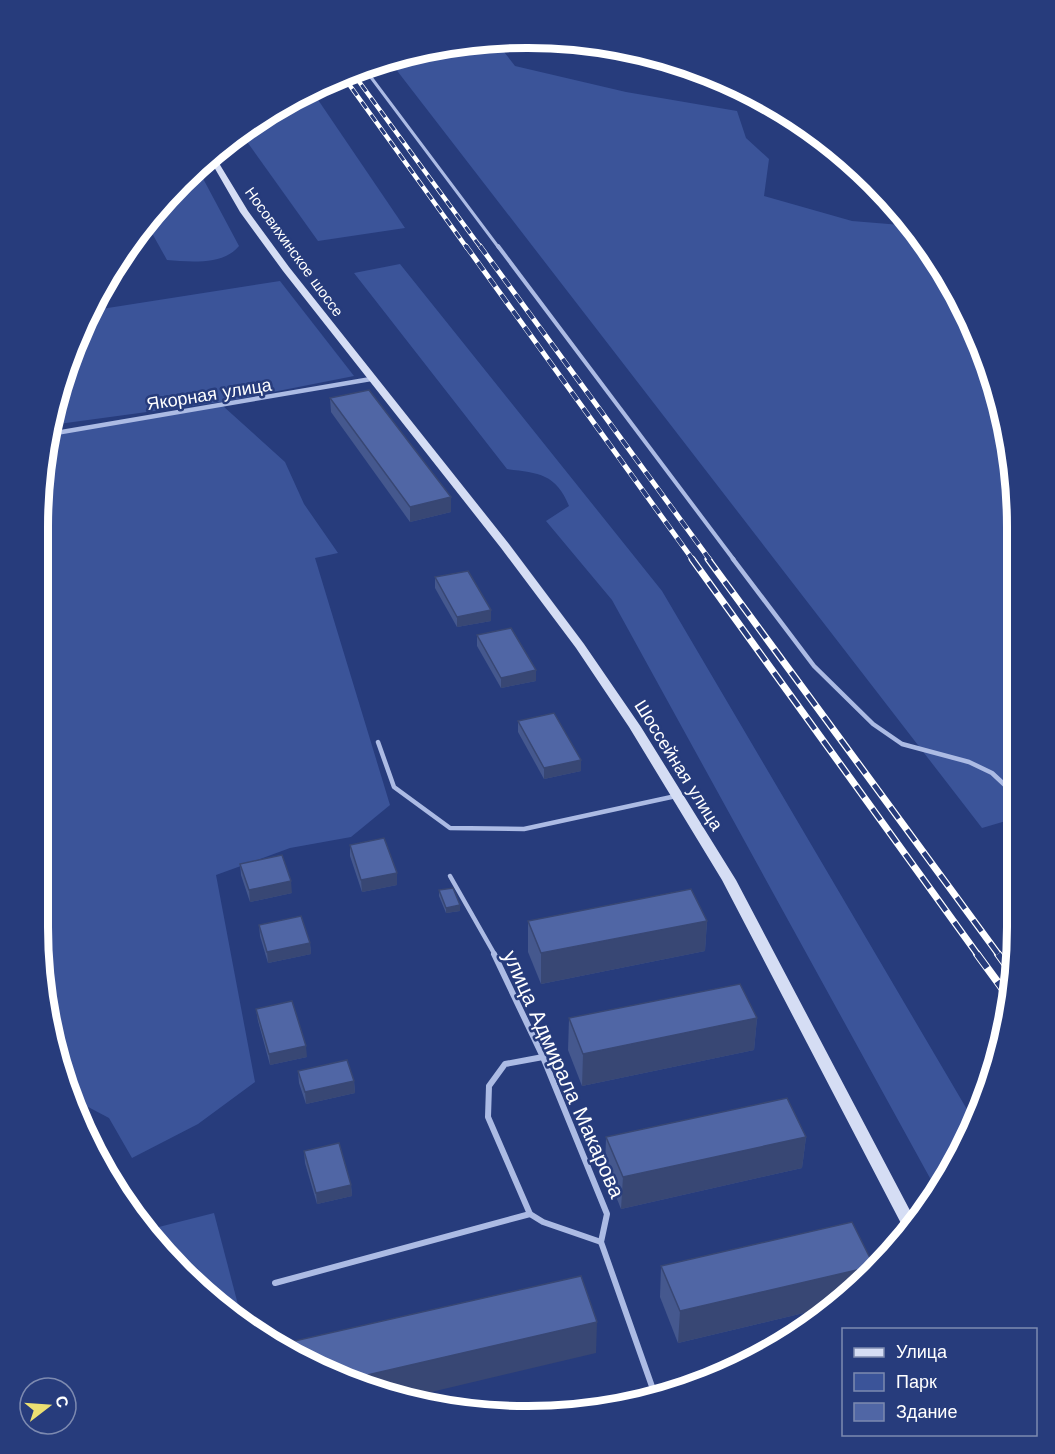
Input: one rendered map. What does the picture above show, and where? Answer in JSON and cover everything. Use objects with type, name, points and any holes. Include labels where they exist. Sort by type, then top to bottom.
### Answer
[{"type":"main road","name":"Носовихинское шоссе","points":[[216,163],[244,212],[358,360]]},
{"type":"main road","name":"Шоссейная улица","points":[[358,360],[505,546],[580,646],[678,795],[729,880],[907,1219]]},
{"type":"street","name":"Якорная улица","points":[[57,433],[371,379]]},
{"type":"lane","points":[[369,75],[814,666],[873,724],[902,744],[969,762],[992,773],[1007,787]]},
{"type":"lane","points":[[378,742],[394,787],[450,828],[524,829],[678,795]]},
{"type":"lane","name":"улица Адмирала Макарова","points":[[450,876],[499,963],[543,1057],[607,1214],[601,1242]]},
{"type":"lane","points":[[543,1057],[506,1064],[489,1086],[488,1117],[530,1214],[543,1222],[601,1242],[653,1390]]},
{"type":"lane","points":[[275,1283],[530,1214]]},
{"type":"green space","points":[[502,49],[515,66],[626,92],[737,111],[746,138],[769,159],[764,196],[852,221],[899,225],[908,236],[943,288],[971,344],[991,403],[1003,465],[1007,528],[1007,821],[982,828],[394,67],[434,57]]},
{"type":"green space","points":[[316,97],[405,228],[318,241],[246,140]]},
{"type":"green space","points":[[201,176],[239,246],[225,256],[206,261],[167,260],[151,231]]},
{"type":"green space","points":[[400,264],[662,591],[969,1114],[958,1139],[933,1183],[612,600],[546,521],[569,506],[564,495],[552,481],[545,477],[507,469],[354,273]]},
{"type":"green space","points":[[280,281],[354,376],[228,401],[59,424],[73,373],[100,309]]},
{"type":"green space","points":[[223,406],[285,462],[304,504],[338,553],[315,558],[390,805],[351,837],[290,848],[216,875],[255,1082],[198,1124],[132,1158],[109,1118],[82,1103],[64,1051],[52,989],[48,927],[48,528],[52,465],[57,433]]},
{"type":"green space","points":[[214,1213],[239,1309],[188,1266],[155,1228]]},
{"type":"building","points":[[369,390],[451,497],[410,507],[330,398]]},
{"type":"building","points":[[468,571],[491,610],[457,617],[435,577]]},
{"type":"building","points":[[511,628],[536,670],[501,678],[477,635]]},
{"type":"building","points":[[554,713],[581,760],[544,768],[518,721]]},
{"type":"building","points":[[384,838],[397,873],[361,880],[350,845]]},
{"type":"building","points":[[282,855],[291,881],[249,890],[240,864]]},
{"type":"building","points":[[453,888],[460,905],[446,908],[439,890]]},
{"type":"building","points":[[691,889],[707,921],[541,953],[528,921]]},
{"type":"building","points":[[301,916],[310,943],[267,952],[259,925]]},
{"type":"building","points":[[740,984],[757,1018],[583,1054],[569,1018]]},
{"type":"building","points":[[292,1001],[306,1046],[269,1054],[256,1009]]},
{"type":"building","points":[[347,1060],[354,1081],[305,1092],[298,1071]]},
{"type":"building","points":[[787,1098],[806,1137],[623,1177],[606,1137]]},
{"type":"building","points":[[339,1143],[351,1185],[316,1193],[304,1151]]},
{"type":"building","points":[[852,1222],[872,1261],[865,1268],[680,1311],[661,1266]]},
{"type":"building","points":[[581,1276],[597,1322],[361,1376],[315,1357],[290,1342]]},
{"type":"railway","points":[[357,79],[481,248]]},
{"type":"railway","points":[[348,83],[467,248]]},
{"type":"railway","points":[[466,246],[693,560]]},
{"type":"railway","points":[[480,246],[710,560]]},
{"type":"railway","points":[[692,559],[978,955]]},
{"type":"railway","points":[[708,559],[999,955]]},
{"type":"railway","points":[[977,954],[1003,989]]},
{"type":"railway","points":[[998,954],[1005,964]]}]
